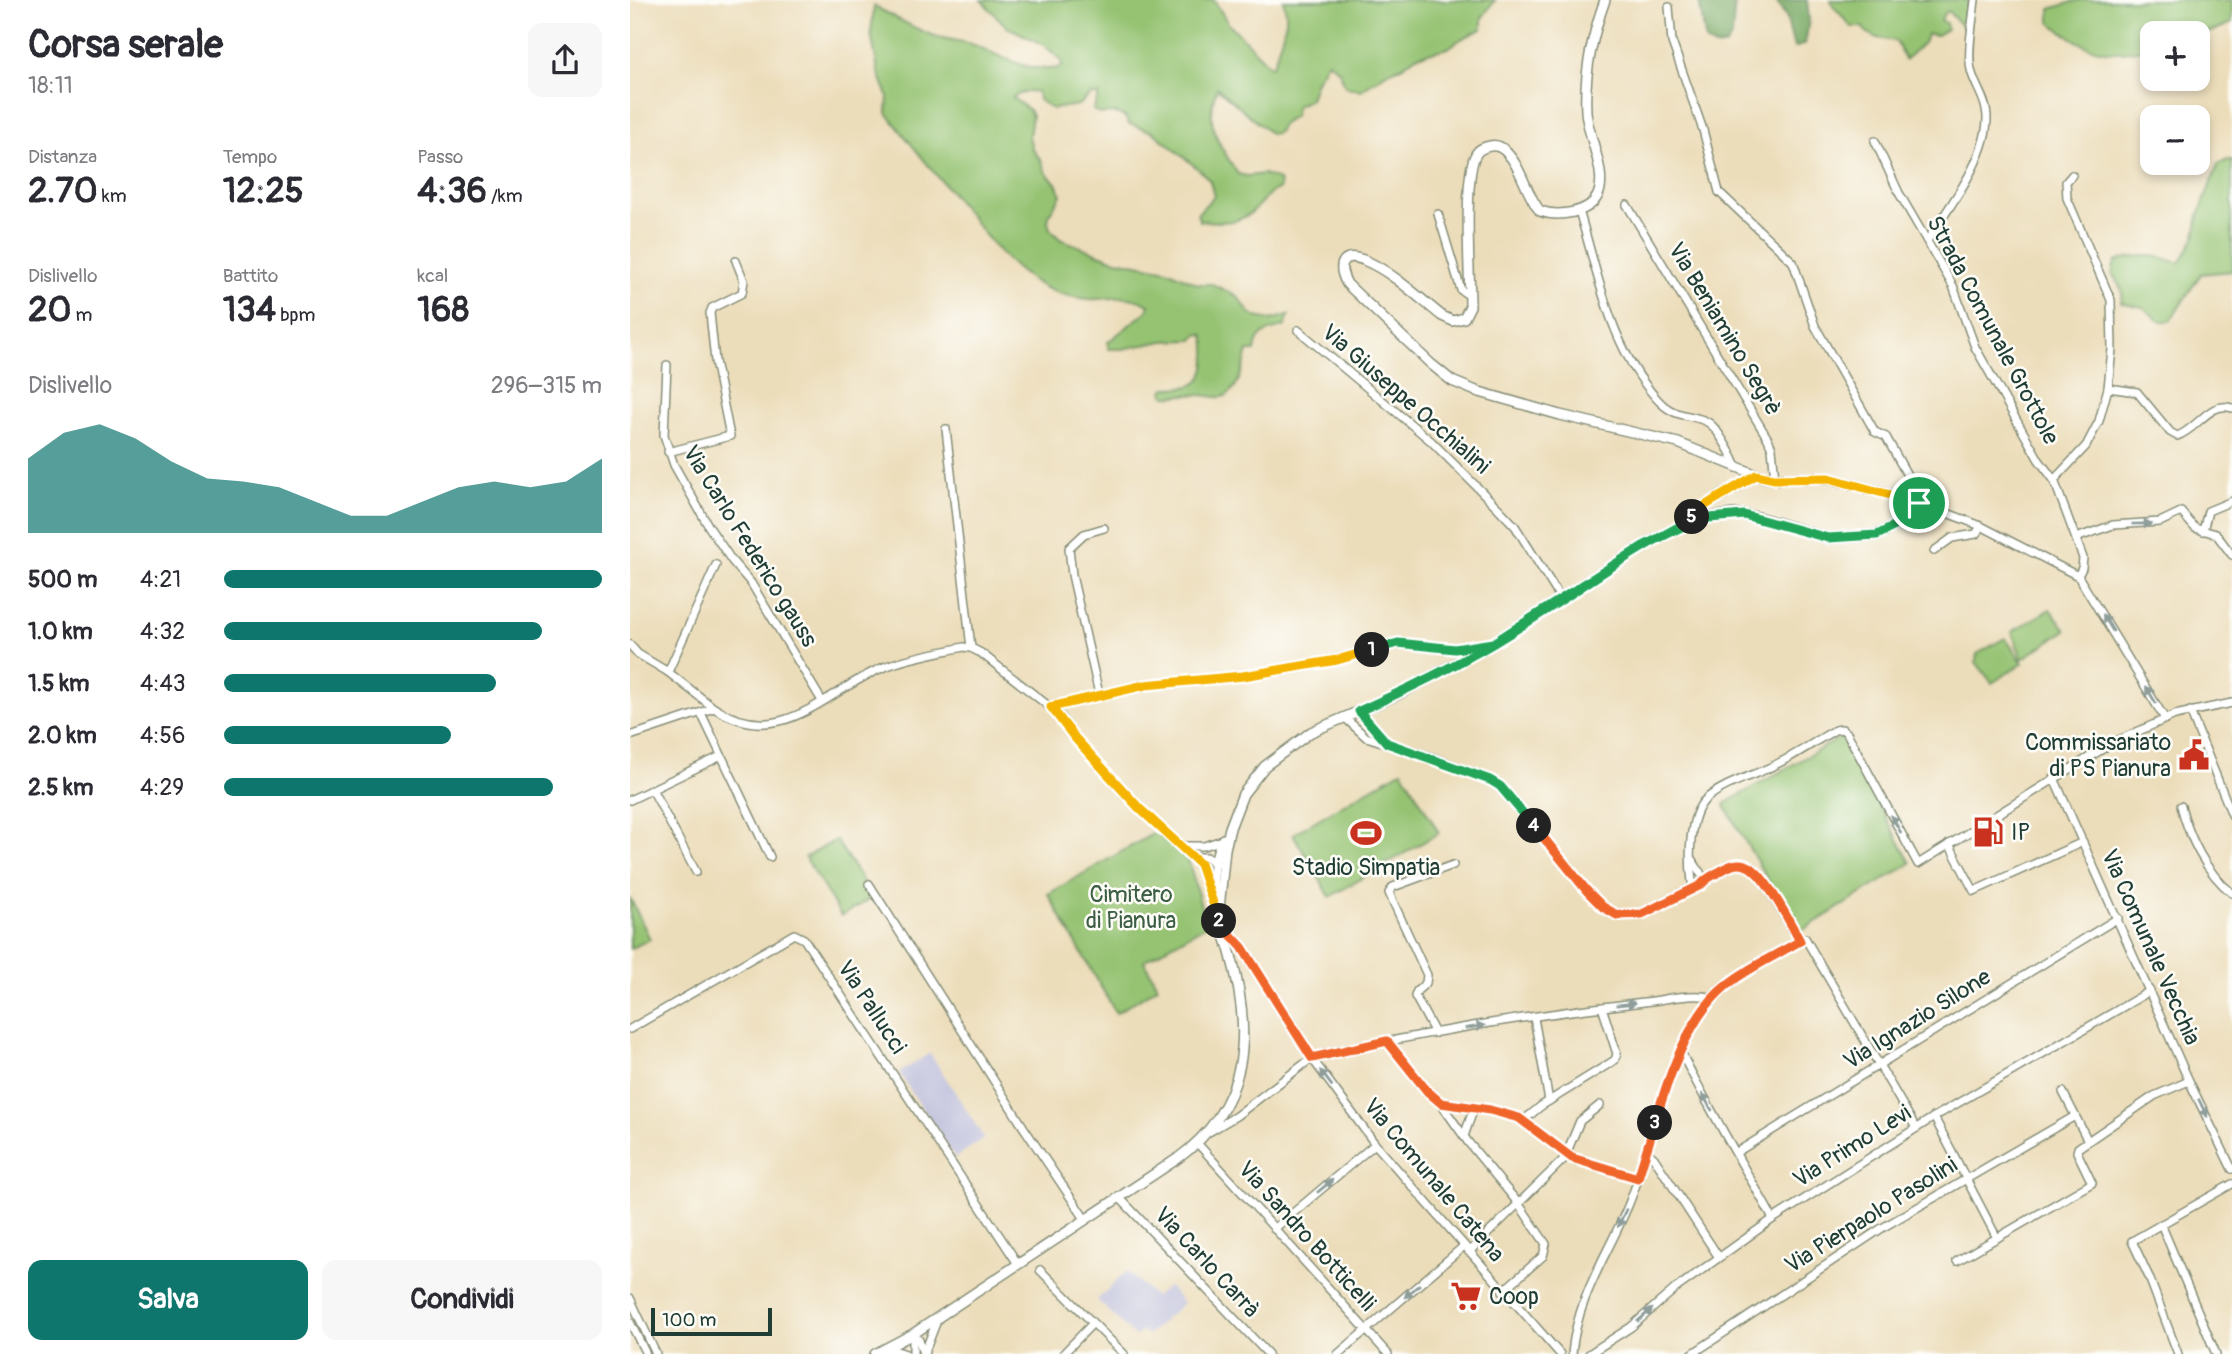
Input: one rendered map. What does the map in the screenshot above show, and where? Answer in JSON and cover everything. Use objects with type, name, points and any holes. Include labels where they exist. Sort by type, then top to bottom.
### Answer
[{"type":"street","points":[[1605,0],[1592,38],[1586,94],[1586,113],[1600,176],[1598,195],[1594,201],[1579,210],[1553,214],[1540,211],[1504,149],[1494,145],[1482,147],[1475,155],[1470,183],[1470,306],[1464,318],[1453,321],[1442,316],[1383,270],[1367,261],[1350,257],[1341,265],[1341,273],[1347,284],[1431,365],[1452,381],[1476,391],[1560,415],[1678,443],[1756,475],[1775,479],[1829,478],[1920,503],[1981,526],[2078,576],[2165,719]]},
{"type":"street","points":[[1927,241],[1959,192],[1977,157],[1985,129],[1985,102],[1970,66],[1975,0]]},
{"type":"street","points":[[1670,7],[1672,41],[1703,130],[1719,192],[1793,262],[1808,309],[1824,344],[1875,432],[1886,437],[1920,503]]},
{"type":"street","name":"Strada Comunale Grottole","points":[[1875,141],[1899,193],[1959,300],[1975,347],[2033,450],[2054,480],[2083,558],[2078,576]]},
{"type":"street","points":[[2054,480],[2086,446],[2099,421],[2108,388],[2112,349],[2112,300],[2067,198],[2066,182],[2072,175]]},
{"type":"street","name":"Via Beniamino Segrè","points":[[1628,205],[1768,439],[1772,448],[1775,479]]},
{"type":"street","points":[[1438,214],[1461,290],[1470,296]]},
{"type":"street","points":[[1580,214],[1617,337],[1630,365],[1657,400],[1672,412],[1711,424],[1735,459],[1737,468]]},
{"type":"street","points":[[668,452],[730,436],[715,361],[710,313],[712,307],[742,293],[744,281],[736,261]]},
{"type":"street","name":"Via Giuseppe Occhialini","points":[[1298,330],[1431,441],[1498,508],[1514,526],[1561,599]]},
{"type":"street","name":"Via Carlo Federico gauss","points":[[667,365],[664,435],[668,452],[709,527],[751,583],[821,701]]},
{"type":"street","points":[[2108,388],[2137,392],[2170,432],[2178,436],[2214,409],[2225,406],[2232,408]]},
{"type":"street","points":[[946,429],[971,648]]},
{"type":"street","points":[[1688,522],[1701,508],[1756,475]]},
{"type":"street","points":[[2203,531],[2208,511],[2232,501]]},
{"type":"street","points":[[879,1352],[938,1318],[1198,1144],[1222,1113],[1236,1084],[1244,1023],[1238,981],[1218,919],[1215,863],[1244,794],[1265,766],[1303,737],[1399,694],[1493,643],[1643,546],[1688,522],[1734,514],[1758,517],[1828,538],[1877,535],[1891,528],[1920,503]]},
{"type":"street","points":[[2076,538],[2113,525],[2160,522],[2180,512],[2195,528],[2216,534],[2232,555]]},
{"type":"street","points":[[1934,551],[1952,538],[1976,534],[1981,526]]},
{"type":"street","points":[[1099,694],[1072,575],[1069,548],[1084,534],[1104,528]]},
{"type":"street","points":[[668,672],[716,565]]},
{"type":"street","points":[[1051,707],[1145,685],[1243,676],[1337,660],[1398,643],[1455,649],[1493,643]]},
{"type":"street","points":[[630,645],[634,655],[668,672],[714,708],[740,722],[761,725],[783,722],[889,666],[963,647],[971,648],[1051,707],[1075,738],[1139,808],[1200,864],[1216,898]]},
{"type":"street","points":[[1695,881],[1689,853],[1697,813],[1706,799],[1765,770],[1835,730],[1845,731],[1918,864],[2112,743],[2178,714],[2232,703]]},
{"type":"street","points":[[630,736],[714,708]]},
{"type":"street","points":[[1359,711],[1387,743]]},
{"type":"street","points":[[2190,711],[2232,815]]},
{"type":"street","points":[[701,713],[770,857]]},
{"type":"street","points":[[1344,717],[1366,737],[1482,776],[1500,786],[1587,891],[1603,907],[1617,915],[1642,914],[1695,881],[1729,866],[1737,864],[1752,867],[1803,939],[1916,1128]]},
{"type":"street","points":[[630,800],[721,756]]},
{"type":"street","name":"Via Comunale Vecchia","points":[[2054,778],[2189,1081],[2232,1169]]},
{"type":"street","points":[[652,789],[696,872]]},
{"type":"street","points":[[2181,806],[2203,859],[2221,884],[2232,893]]},
{"type":"street","points":[[1180,846],[1204,846],[1225,840]]},
{"type":"street","points":[[1216,898],[1225,840]]},
{"type":"street","points":[[1949,844],[1974,891],[2083,842]]},
{"type":"street","points":[[1193,857],[1207,857],[1215,863]]},
{"type":"street","points":[[1200,864],[1208,866],[1215,863]]},
{"type":"street","points":[[1436,1033],[1415,999],[1415,992],[1427,981],[1427,975],[1390,893],[1393,887],[1453,865]]},
{"type":"street","points":[[869,884],[1085,1219]]},
{"type":"street","name":"Via Ignazio Silone","points":[[1737,1152],[2118,918]]},
{"type":"street","name":"Via Comunale Catena","points":[[1223,933],[1229,933],[1242,947],[1312,1058],[1375,1144],[1560,1354]]},
{"type":"street","name":"Via Pallucci","points":[[630,1029],[794,934],[804,939],[1018,1264]]},
{"type":"street","points":[[1572,1354],[1580,1309],[1638,1178],[1664,1089],[1680,1051],[1713,998],[1729,984],[1803,939]]},
{"type":"street","name":"Via Primo Levi","points":[[1589,1354],[1631,1326],[1718,1256],[1773,1219],[1934,1117],[2150,991]]},
{"type":"street","points":[[1209,1132],[1236,1116],[1312,1058],[1387,1041],[1534,1017],[1694,996],[1713,998]]},
{"type":"street","points":[[1524,1120],[1549,1101],[1615,1060],[1616,1051],[1602,1007]]},
{"type":"street","points":[[1534,1017],[1549,1101]]},
{"type":"street","points":[[1387,1041],[1427,1091],[1441,1103],[1545,1241],[1543,1256],[1503,1291]]},
{"type":"street","points":[[1680,1051],[1700,1092],[1737,1152],[1773,1219]]},
{"type":"street","points":[[1957,1261],[2092,1182],[2077,1151],[2154,1096],[2189,1081]]},
{"type":"street","points":[[2063,1092],[2088,1141]]},
{"type":"street","points":[[1441,1103],[1500,1112],[1524,1120],[1574,1159],[1638,1178]]},
{"type":"street","points":[[1338,1354],[1518,1203],[1567,1154],[1580,1121],[1600,1105]]},
{"type":"street","points":[[1464,1136],[1474,1108]]},
{"type":"street","points":[[1222,1113],[1236,1116]]},
{"type":"street","name":"Via Pierpaolo Pasolini","points":[[1692,1354],[1855,1245],[1965,1178],[2075,1116]]},
{"type":"street","points":[[1934,1117],[1997,1238]]},
{"type":"street","name":"Via Sandro Botticelli","points":[[1198,1144],[1388,1354]]},
{"type":"street","points":[[1274,1229],[1375,1144]]},
{"type":"street","points":[[1647,1152],[1654,1158],[1718,1256]]},
{"type":"street","points":[[2178,1354],[2149,1277],[2132,1242],[2232,1184]]},
{"type":"street","name":"Via Carlo Carrà","points":[[1119,1197],[1268,1354]]},
{"type":"street","points":[[2161,1224],[2216,1354]]},
{"type":"street","points":[[1040,1270],[1124,1354]]},
{"type":"street","points":[[630,1299],[656,1354]]},
{"type":"street","points":[[924,1354],[938,1318]]},
{"type":"street","points":[[630,1322],[646,1354]]},
{"type":"street","points":[[1063,1354],[1092,1324]]},
{"type":"street","points":[[913,1334],[913,1354]]},
{"type":"street","points":[[913,1334],[919,1340],[924,1354]]},
{"type":"street","points":[[879,1352],[897,1351],[906,1354]]},
{"type":"shaded area","points":[[930,1053],[984,1138],[955,1158],[899,1073]]},
{"type":"shaded area","points":[[1127,1271],[1155,1297],[1168,1286],[1183,1303],[1148,1335],[1142,1331],[1135,1337],[1097,1300]]},
{"type":"green space","points":[[981,0],[1214,0],[1228,23],[1271,67],[1286,23],[1283,0],[1495,0],[1482,18],[1482,29],[1448,48],[1416,56],[1361,90],[1345,87],[1340,72],[1328,61],[1316,81],[1310,99],[1296,106],[1295,115],[1282,125],[1278,132],[1271,134],[1217,88],[1213,101],[1212,124],[1219,143],[1238,174],[1264,174],[1279,180],[1280,188],[1268,195],[1248,215],[1236,220],[1200,221],[1197,214],[1214,196],[1210,181],[1153,132],[1129,124],[1125,117],[1117,113],[1101,114],[1093,110],[1099,95],[1091,95],[1078,105],[1052,109],[1039,100],[1037,92],[1029,91],[1014,96],[1032,116],[1029,136],[1032,149],[1041,160],[1046,173],[1056,183],[1061,195],[1049,215],[1048,222],[1050,229],[1060,239],[1112,259],[1167,270],[1198,284],[1212,284],[1237,296],[1256,317],[1271,320],[1289,315],[1285,326],[1265,333],[1258,340],[1255,351],[1248,351],[1236,385],[1227,395],[1218,397],[1166,396],[1163,392],[1165,388],[1189,386],[1200,380],[1205,366],[1206,345],[1203,334],[1197,335],[1193,340],[1108,349],[1108,342],[1147,311],[1149,305],[1129,298],[1092,299],[1070,296],[1055,292],[1025,276],[1000,253],[887,113],[888,96],[878,71],[871,33],[874,6],[937,37],[974,45],[1016,63],[1050,69],[1062,67],[1061,60],[1043,44],[1007,27]]},
{"type":"green space","points":[[1699,0],[1735,0],[1732,36],[1726,45],[1715,47],[1706,42]]},
{"type":"green space","points":[[1775,0],[1807,0],[1809,21],[1805,44],[1794,48],[1786,16]]},
{"type":"green space","points":[[1831,0],[1969,0],[1966,31],[1948,11],[1941,20],[1946,23],[1947,29],[1937,35],[1927,34],[1925,41],[1905,60],[1896,41],[1873,36],[1862,27],[1852,27],[1833,6]]},
{"type":"green space","points":[[2079,0],[2232,0],[2232,23],[2210,32],[2210,21],[2140,21],[2140,49],[2109,52],[2086,46],[2063,32],[2050,22],[2050,9]]},
{"type":"green space","points":[[2232,160],[2232,271],[2201,274],[2170,321],[2159,321],[2143,307],[2121,303],[2123,292],[2112,273],[2115,262],[2147,256],[2181,262],[2195,236],[2199,215],[2218,164]]},
{"type":"green space","points":[[2050,609],[2066,630],[2022,659],[2012,632]]},
{"type":"green space","points":[[2005,638],[2023,663],[1992,683],[1976,662],[1977,654]]},
{"type":"green space","points":[[1841,737],[1911,863],[1798,933],[1724,804]]},
{"type":"green space","name":"Stadio Simpatia","points":[[1402,770],[1439,833],[1330,897],[1293,834]]},
{"type":"green space","name":"Cimitero di Pianura","points":[[1156,832],[1189,862],[1206,925],[1144,961],[1158,987],[1116,1013],[1048,894]]},
{"type":"green space","points":[[836,840],[873,897],[841,916],[805,857]]},
{"type":"green space","points":[[630,898],[650,939],[630,949]]},
{"type":"place","name":"Commissariato di PS Pianura","points":[[2194,755]]},
{"type":"place","name":"IP","points":[[1988,832]]},
{"type":"place","name":"Stadio Simpatia","points":[[1366,833]]},
{"type":"place","name":"Coop","points":[[1466,1296]]},
{"type":"route","points":[[1919,503],[1829,478],[1775,479],[1756,475],[1701,508],[1688,522],[1653,540],[1643,546],[1493,643],[1399,694],[1359,711],[1387,743],[1482,776],[1500,786],[1587,891],[1603,907],[1617,915],[1642,914],[1737,864],[1752,867],[1756,871],[1798,936],[1800,941],[1729,984],[1719,991],[1707,1006],[1669,1075],[1638,1178],[1569,1157],[1547,1137],[1519,1118],[1490,1110],[1441,1103],[1427,1091],[1387,1041],[1312,1058],[1242,947],[1229,933],[1223,933],[1200,864],[1139,808],[1075,738],[1051,707],[1145,685],[1243,676],[1337,660],[1398,643],[1455,649],[1493,643],[1601,573],[1643,546],[1688,522],[1734,514],[1758,517],[1828,538],[1877,535],[1899,522],[1919,503]]}]
